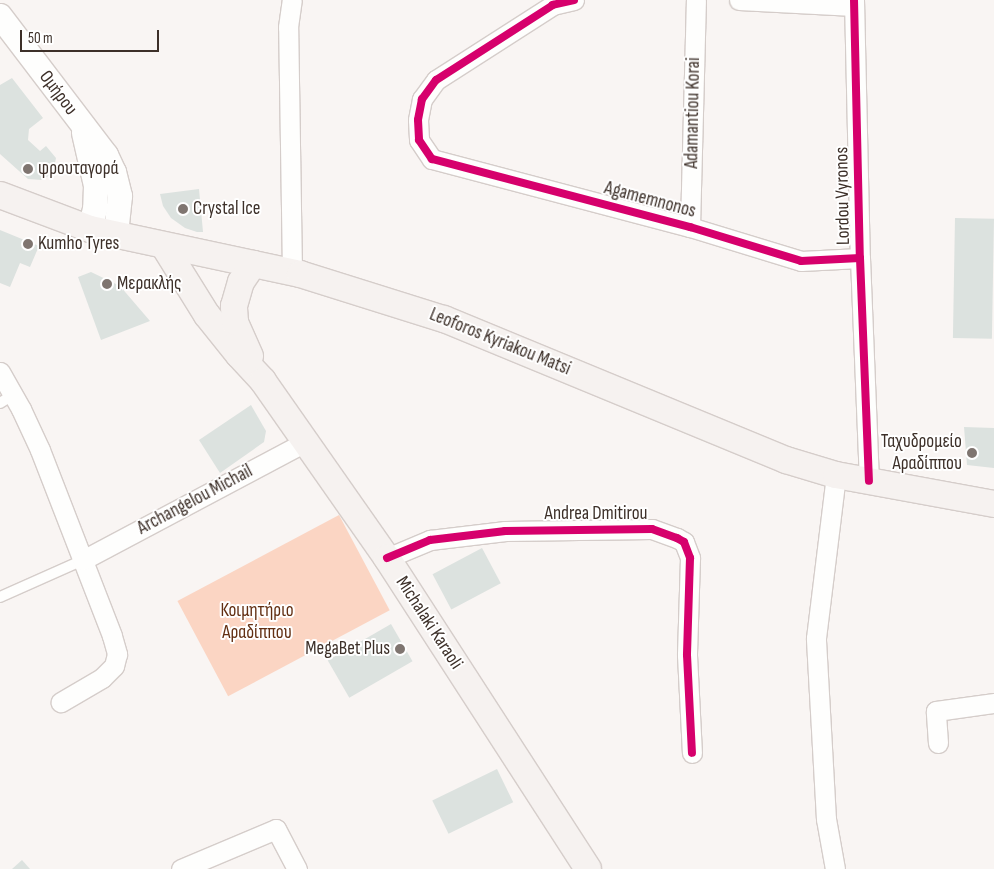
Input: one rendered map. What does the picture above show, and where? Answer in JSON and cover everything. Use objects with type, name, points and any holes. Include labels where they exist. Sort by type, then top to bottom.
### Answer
[{"type":"main road","name":"Leoforos Kyriakou Matsi","points":[[0,195],[90,229],[292,272],[444,319],[786,460],[869,481],[994,504]]},
{"type":"main road","name":"Michalaki Karaoli","points":[[164,246],[224,338],[263,381],[307,441],[387,558],[588,869]]},
{"type":"main road","name":"Michalaki Karaoli","points":[[253,264],[236,294],[235,314],[242,339],[263,381]]},
{"type":"street","points":[[292,0],[288,27],[292,272]]},
{"type":"street","points":[[553,3],[574,0]]},
{"type":"street","name":"Adamantiou Korai","points":[[690,227],[696,0]]},
{"type":"street","points":[[739,0],[854,3]]},
{"type":"street","name":"Agamemnonos","points":[[553,3],[436,80],[422,99],[418,120],[419,140],[432,159],[690,227],[801,261],[860,258]]},
{"type":"street","name":"Lordou Vyronos","points":[[854,3],[860,258],[869,481]]},
{"type":"street","name":"Ομήρου","points":[[0,16],[106,155],[114,172],[120,196],[116,235]]},
{"type":"street","name":"Ομήρου","points":[[80,122],[96,186],[95,209],[90,229]]},
{"type":"street","points":[[0,372],[6,399],[40,450],[112,636],[117,654],[114,666],[102,678],[61,702]]},
{"type":"street","name":"Archangelou Michail","points":[[82,560],[307,441]]},
{"type":"street","points":[[836,474],[816,638],[826,819],[836,869]]},
{"type":"street","name":"Andrea Dmitirou","points":[[387,558],[430,540],[505,531],[652,529],[678,538],[684,542],[690,558],[687,655],[692,753]]},
{"type":"street","points":[[938,743],[936,710],[994,703]]},
{"type":"street","points":[[181,869],[276,829],[297,869]]},
{"type":"lane","points":[[0,597],[82,560]]},
{"type":"green space","name":"Κοιμητήριο Αραδίππου","points":[[339,515],[390,610],[228,696],[177,601]]},
{"type":"building","points":[[12,78],[43,118],[29,129],[28,140],[40,151],[46,146],[56,158],[53,173],[42,180],[28,179],[0,154],[0,85]]},
{"type":"building","name":"Crystal Ice","points":[[199,189],[203,232],[185,228],[171,218],[163,206],[160,194]]},
{"type":"building","points":[[955,218],[994,219],[992,339],[953,338]]},
{"type":"building","points":[[0,230],[39,246],[30,267],[20,263],[10,287],[0,283]]},
{"type":"building","points":[[91,272],[120,286],[150,321],[101,340],[78,277]]},
{"type":"building","points":[[251,405],[266,431],[264,442],[220,473],[199,440]]},
{"type":"building","points":[[964,427],[994,428],[994,468],[967,465]]},
{"type":"building","points":[[482,548],[501,583],[451,610],[433,574]]},
{"type":"building","points":[[391,624],[413,661],[349,698],[328,660]]},
{"type":"building","points":[[497,769],[513,802],[449,834],[432,801]]},
{"type":"building","points":[[22,860],[30,869],[12,869]]},
{"type":"cycle path","points":[[574,0],[553,5],[436,80],[422,99],[418,120],[419,140],[432,159],[690,227],[801,261],[860,258]]},
{"type":"cycle path","points":[[854,0],[860,258],[869,481]]},
{"type":"cycle path","points":[[387,558],[430,540],[505,531],[652,529],[684,542],[690,558],[687,655],[692,753]]},
{"type":"place","name":"φρουταγορά","points":[[28,169]]},
{"type":"place","name":"Crystal Ice","points":[[183,209]]},
{"type":"place","name":"Kumho Tyres","points":[[28,244]]},
{"type":"place","name":"Μερακλής","points":[[107,284]]},
{"type":"place","name":"Ταχυδρομείο Αραδίππου","points":[[972,453]]},
{"type":"place","name":"MegaBet Plus","points":[[400,649]]}]
